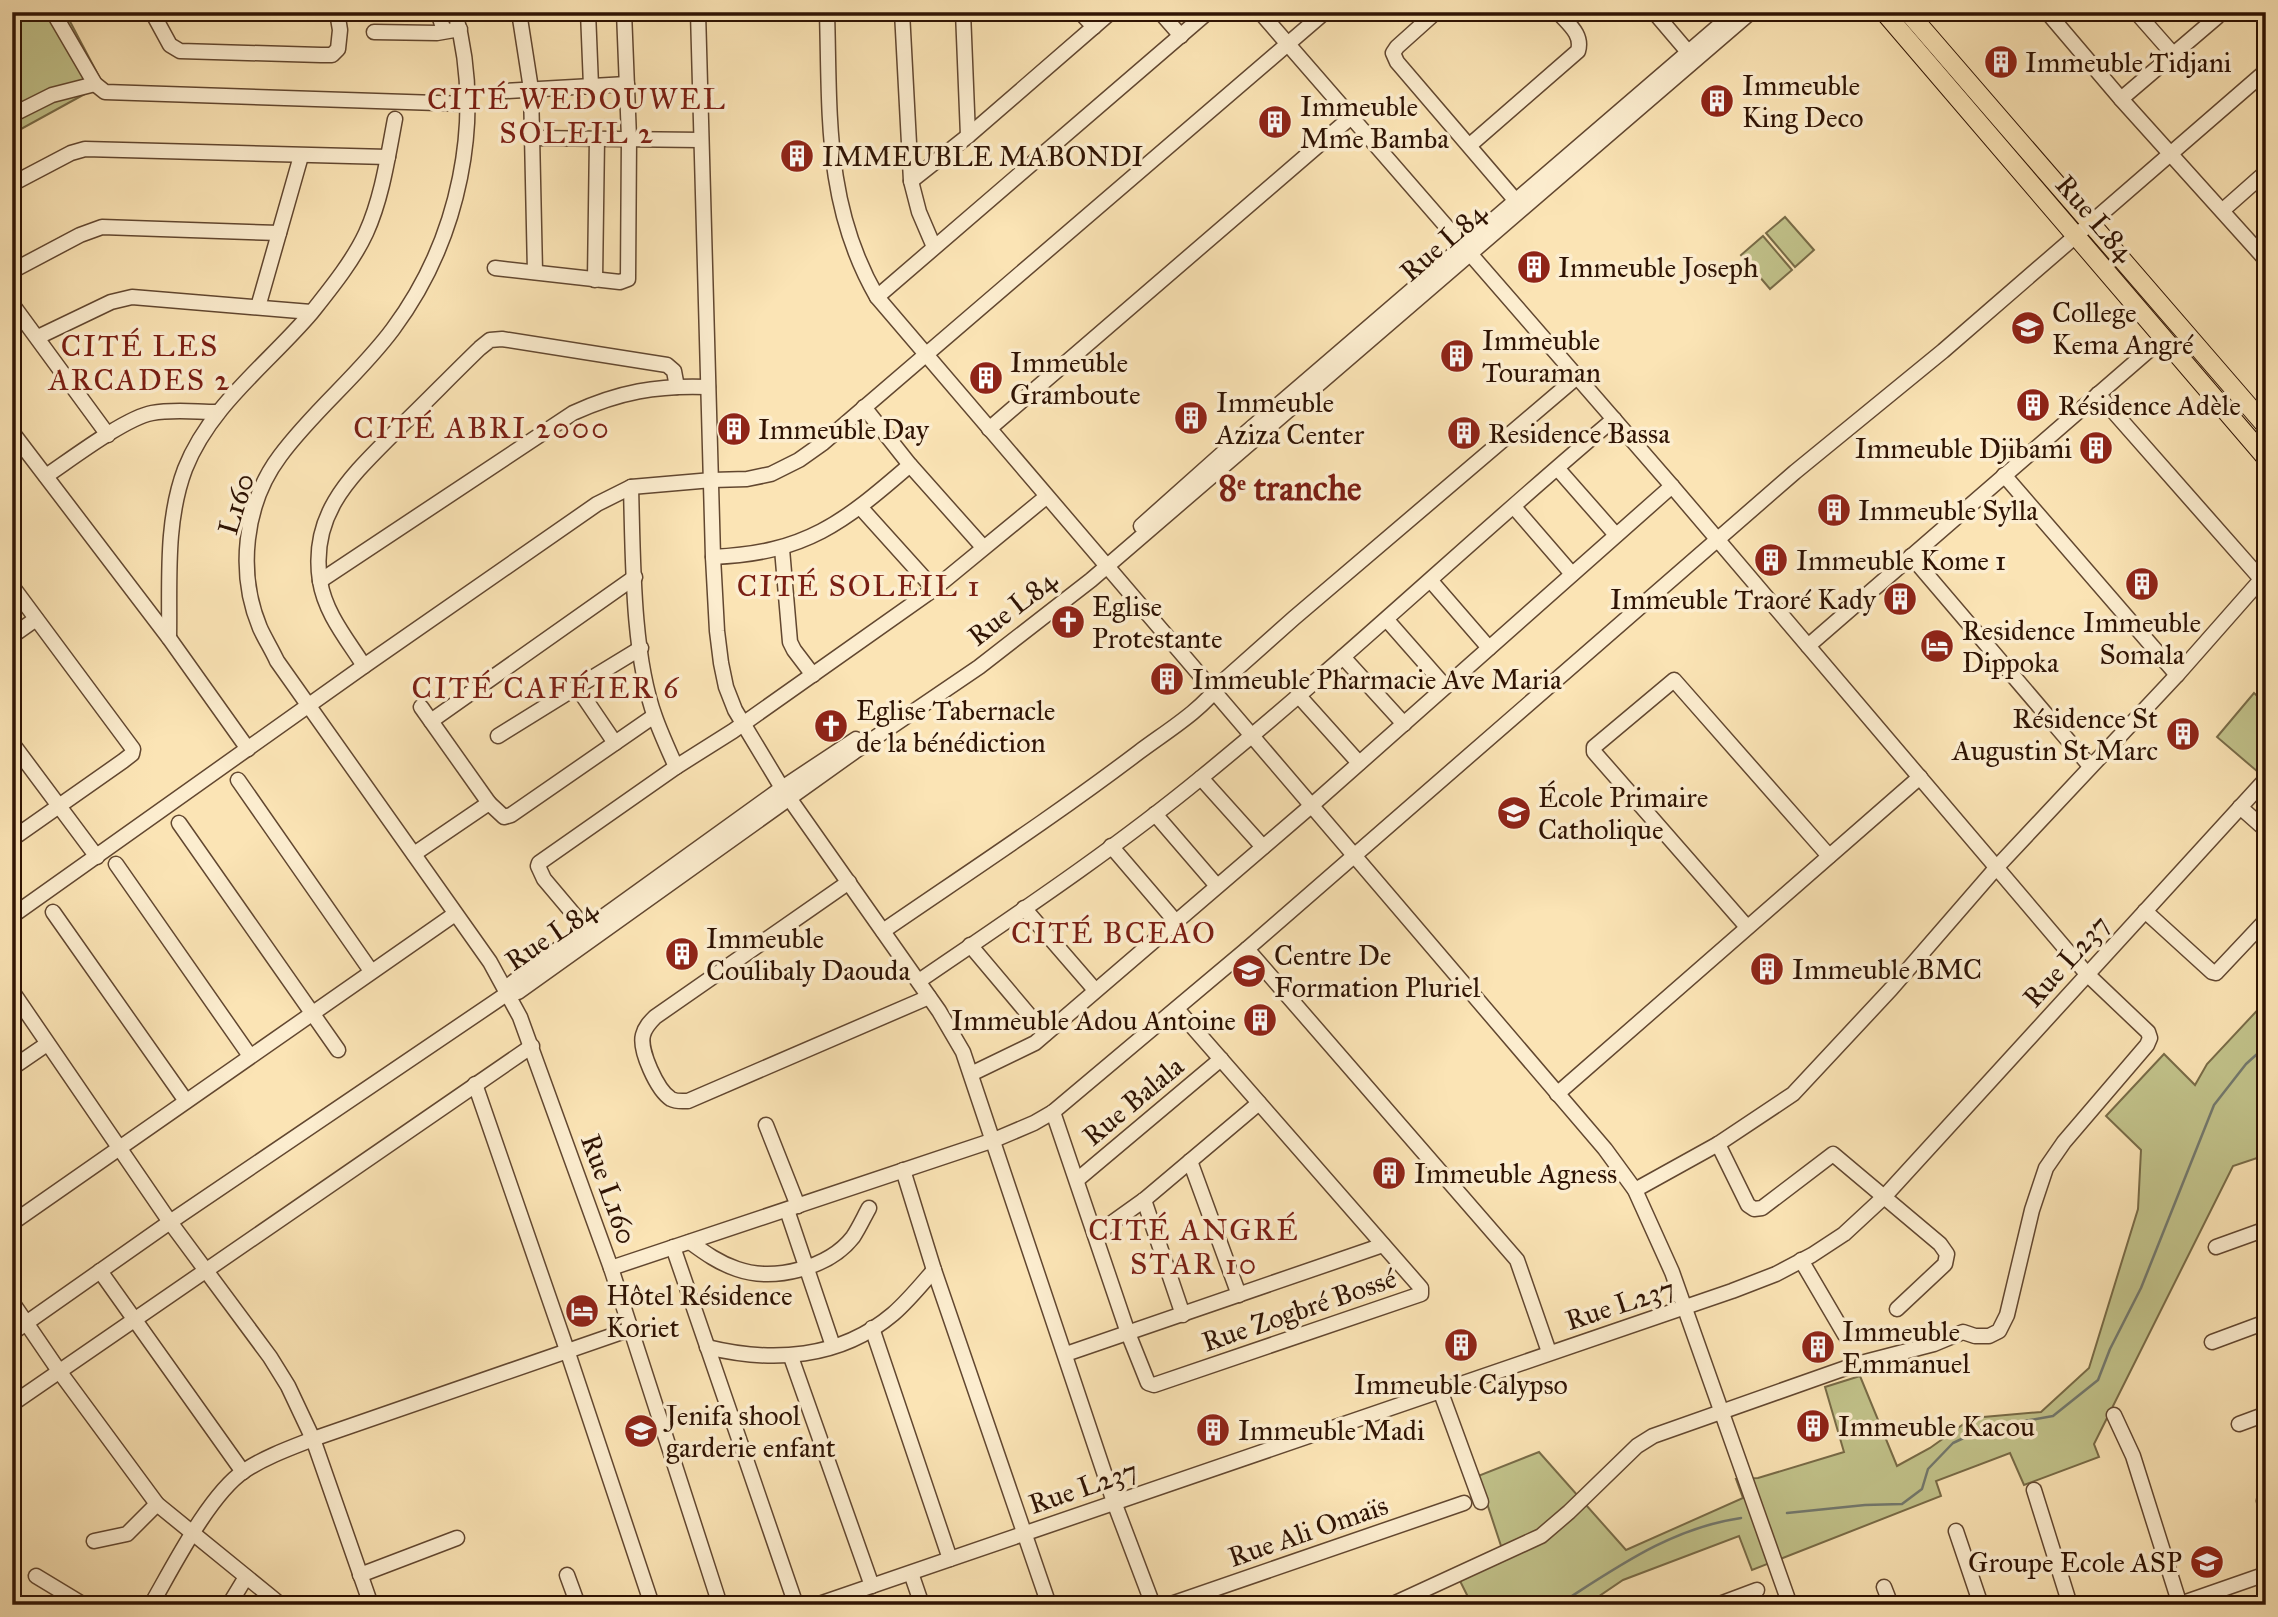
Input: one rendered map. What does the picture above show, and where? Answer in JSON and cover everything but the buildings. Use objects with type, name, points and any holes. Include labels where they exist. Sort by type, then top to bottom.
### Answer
[{"type":"main road","name":"Rue L84","points":[[1884,12],[2266,458]]},
{"type":"main road","name":"Rue L84","points":[[1908,12],[2266,426]]},
{"type":"street","points":[[53,12],[95,84],[100,90],[112,93],[468,104]]},
{"type":"street","points":[[152,12],[170,45],[180,51],[329,55],[334,54],[339,46],[337,12]]},
{"type":"street","points":[[438,12],[444,31]]},
{"type":"street","name":"L160","points":[[455,12],[460,29],[468,104],[462,167],[452,211],[438,252],[421,286],[392,330],[279,457],[265,480],[251,519],[246,558],[251,598],[257,618],[277,661],[490,962],[508,993]]},
{"type":"street","points":[[519,12],[531,89],[534,272]]},
{"type":"street","points":[[588,12],[591,86]]},
{"type":"street","points":[[495,268],[620,282],[625,281],[629,275],[629,138],[624,12]]},
{"type":"street","points":[[698,12],[713,557],[717,631],[729,696],[742,724],[786,794],[919,981],[963,1052],[1114,1502],[1153,1605]]},
{"type":"street","points":[[827,12],[832,164],[839,202],[851,239],[864,275],[877,297],[1213,694],[1605,1149],[1635,1189],[1672,1272],[1790,1605]]},
{"type":"street","points":[[902,12],[911,181],[919,212],[934,247]]},
{"type":"street","points":[[963,12],[968,136]]},
{"type":"street","points":[[1080,12],[1094,27]]},
{"type":"street","points":[[911,181],[968,136],[1111,12]]},
{"type":"street","points":[[1160,12],[1181,36]]},
{"type":"street","points":[[877,297],[1208,12]]},
{"type":"street","points":[[1259,12],[1718,539],[2087,974],[2148,1032],[2150,1038],[2147,1045],[2064,1142],[2046,1168],[2032,1210],[2002,1327],[1989,1336],[1975,1336],[1963,1332],[1934,1344],[1857,1364],[1653,1436],[1636,1446],[1569,1513],[1541,1536],[1391,1605]]},
{"type":"street","points":[[12,916],[597,504],[631,487],[747,479],[771,474],[799,460],[1325,12]]},
{"type":"street","points":[[1436,12],[1393,53],[1397,62],[1520,205]]},
{"type":"street","points":[[1470,145],[1578,51],[1581,43],[1577,33],[1558,12]]},
{"type":"street","points":[[1654,12],[1691,56]]},
{"type":"street","name":"Rue L84","points":[[786,794],[532,982],[518,992],[508,993],[512,984],[587,930],[786,794],[979,667],[1104,564],[1520,205],[1691,56],[1735,12]]},
{"type":"street","name":"Rue L84","points":[[1691,56],[1751,12]]},
{"type":"street","points":[[2047,12],[2121,99],[2266,260]]},
{"type":"street","points":[[2136,12],[2173,54]]},
{"type":"street","points":[[2121,99],[2217,18],[2219,12]]},
{"type":"street","points":[[374,32],[460,29]]},
{"type":"street","points":[[611,1268],[994,1140],[1053,1112],[1247,949],[1795,471],[1943,351],[2266,71]]},
{"type":"street","points":[[12,115],[52,95],[95,84]]},
{"type":"street","points":[[506,91],[627,84]]},
{"type":"street","points":[[989,429],[1350,118]]},
{"type":"street","points":[[169,638],[170,537],[178,492],[191,454],[217,412],[312,312],[351,259],[372,216],[396,119]]},
{"type":"street","points":[[532,138],[701,140]]},
{"type":"street","points":[[595,280],[597,138]]},
{"type":"street","points":[[12,184],[71,153],[85,149],[388,157]]},
{"type":"street","points":[[258,307],[300,156]]},
{"type":"street","points":[[2223,210],[2266,172]]},
{"type":"street","points":[[12,271],[80,235],[102,227],[279,233]]},
{"type":"street","points":[[38,337],[124,298],[142,297],[312,312]]},
{"type":"street","points":[[12,304],[108,435]]},
{"type":"street","points":[[1808,646],[2163,338]]},
{"type":"street","points":[[364,666],[332,614],[320,581],[319,548],[323,527],[341,489],[480,348],[490,340],[502,339],[671,366],[677,387]]},
{"type":"street","points":[[883,931],[1062,809],[1164,734],[1213,694],[1221,683],[1294,618],[1577,377]]},
{"type":"street","points":[[320,581],[567,417],[611,397],[630,392],[708,387]]},
{"type":"street","points":[[1635,1189],[1718,1144],[1793,1094],[1891,989],[1996,868],[2178,675],[2263,577],[2098,394]]},
{"type":"street","points":[[864,407],[983,547]]},
{"type":"street","points":[[46,476],[108,435],[150,413],[217,412]]},
{"type":"street","points":[[919,981],[1111,846],[1201,778],[1387,620],[1614,419]]},
{"type":"street","points":[[12,432],[169,638],[248,748]]},
{"type":"street","points":[[713,557],[782,549],[830,528],[861,508],[911,465]]},
{"type":"street","points":[[1558,469],[1616,536]]},
{"type":"street","points":[[2004,475],[2178,675]]},
{"type":"street","points":[[971,1074],[1035,1043],[1311,806],[1672,486]]},
{"type":"street","points":[[631,487],[640,648],[654,716],[677,767]]},
{"type":"street","points":[[587,930],[544,879],[539,863],[934,589],[1046,497]]},
{"type":"street","points":[[861,508],[934,589]]},
{"type":"street","points":[[1514,508],[1572,574]]},
{"type":"street","points":[[782,549],[790,642],[813,675]]},
{"type":"street","points":[[1910,556],[2090,766]]},
{"type":"street","points":[[431,721],[635,577]]},
{"type":"street","points":[[1430,581],[1489,648]]},
{"type":"street","points":[[12,586],[133,749],[129,757],[12,839]]},
{"type":"street","points":[[12,636],[36,619]]},
{"type":"street","points":[[1387,620],[1445,686]]},
{"type":"street","points":[[498,736],[640,648]]},
{"type":"street","points":[[1343,657],[1404,724]]},
{"type":"street","points":[[1747,927],[1594,752],[1594,747],[1674,680],[1829,856]]},
{"type":"street","points":[[577,687],[615,743]]},
{"type":"street","points":[[1298,695],[1359,763]]},
{"type":"street","points":[[421,707],[489,803],[504,817],[511,816],[654,716]]},
{"type":"street","points":[[12,744],[97,857]]},
{"type":"street","points":[[1557,1094],[1920,777]]},
{"type":"street","points":[[1201,778],[1263,847]]},
{"type":"street","name":"Rue L237","points":[[816,1605],[1549,1352],[1685,1309],[1776,1273],[1801,1260],[1844,1234],[1884,1197],[2266,779]]},
{"type":"street","points":[[238,780],[372,971]]},
{"type":"street","points":[[414,854],[489,803]]},
{"type":"street","points":[[2240,807],[2266,830]]},
{"type":"street","points":[[1155,814],[1217,886]]},
{"type":"street","points":[[180,823],[338,1050]]},
{"type":"street","points":[[1111,846],[1175,922]]},
{"type":"street","points":[[116,864],[250,1056]]},
{"type":"street","points":[[849,882],[655,1017],[645,1027],[642,1038],[645,1055],[662,1091],[678,1101],[688,1101],[929,997]]},
{"type":"street","points":[[1024,908],[1095,990]]},
{"type":"street","points":[[2145,911],[2216,973],[2265,921]]},
{"type":"street","points":[[53,912],[186,1101]]},
{"type":"street","points":[[12,1223],[455,914]]},
{"type":"street","points":[[970,946],[1045,1034]]},
{"type":"street","points":[[1247,949],[1517,1260],[1549,1352]]},
{"type":"street","points":[[12,991],[170,1222],[270,1357],[313,1438],[371,1605]]},
{"type":"street","points":[[12,1333],[170,1222],[508,993]]},
{"type":"street","name":"Rue L160","points":[[508,993],[532,1046],[611,1268],[720,1605]]},
{"type":"street","name":"Rue Zogbré Bossé","points":[[1053,1112],[1144,1378],[1154,1385],[1421,1294],[1421,1288],[1177,1009]]},
{"type":"street","points":[[12,1068],[47,1044]]},
{"type":"street","points":[[12,1404],[532,1046]]},
{"type":"street","name":"Rue Balala","points":[[1077,1180],[1221,1059]]},
{"type":"street","points":[[475,1084],[652,1605]]},
{"type":"street","points":[[1095,1235],[1144,1199],[1259,1103]]},
{"type":"street","points":[[766,1125],[792,1208],[806,1268],[833,1346]]},
{"type":"street","points":[[1718,1144],[1748,1205],[1754,1209],[1762,1208],[1833,1154],[1940,1244],[1948,1254],[1945,1264],[1897,1309]]},
{"type":"street","points":[[1190,1161],[1239,1295]]},
{"type":"street","points":[[903,1170],[934,1270],[1049,1605]]},
{"type":"street","points":[[1144,1199],[1183,1315]]},
{"type":"street","points":[[690,1242],[715,1259],[749,1272],[769,1273],[806,1268],[821,1261],[852,1238],[869,1208]]},
{"type":"street","points":[[2216,1247],[2266,1229]]},
{"type":"street","points":[[1066,1354],[1383,1245]]},
{"type":"street","points":[[673,1247],[796,1605]]},
{"type":"street","points":[[1801,1260],[1845,1335]]},
{"type":"street","points":[[707,1348],[747,1356],[792,1357],[833,1346],[872,1328],[907,1301],[934,1270]]},
{"type":"street","points":[[100,1271],[243,1472]]},
{"type":"street","points":[[12,1302],[157,1504],[281,1605]]},
{"type":"street","points":[[2212,1342],[2266,1322]]},
{"type":"street","points":[[872,1328],[950,1559]]},
{"type":"street","points":[[151,1605],[193,1533],[243,1472],[313,1438],[568,1353],[631,1329]]},
{"type":"street","points":[[792,1357],[872,1586]]},
{"type":"street","points":[[1440,1390],[1481,1502]]},
{"type":"street","points":[[2239,1424],[2266,1414]]},
{"type":"street","points":[[2114,1415],[2133,1456],[2179,1605],[2266,1574]]},
{"type":"street","points":[[2034,1490],[2070,1605]]},
{"type":"street","name":"Rue Ali Omaïs","points":[[1168,1605],[1464,1503]]},
{"type":"street","points":[[94,1541],[127,1534],[157,1504]]},
{"type":"street","points":[[1956,1531],[1980,1605]]},
{"type":"street","points":[[360,1575],[457,1538]]},
{"type":"street","points":[[911,1573],[922,1605]]},
{"type":"street","points":[[567,1575],[578,1605]]},
{"type":"street","points":[[36,1576],[84,1605]]},
{"type":"street","points":[[229,1605],[246,1577]]},
{"type":"street","points":[[1884,1587],[1891,1605]]},
{"type":"street","points":[[1717,1605],[1757,1590]]},
{"type":"green space","points":[[12,12],[65,12],[103,84],[12,134]]},
{"type":"green space","points":[[1785,217],[1814,250],[1795,267],[1766,233]]},
{"type":"green space","points":[[1763,236],[1792,270],[1770,289],[1741,255]]},
{"type":"green space","points":[[2254,693],[2266,704],[2266,764],[2258,772],[2217,737]]},
{"type":"green space","points":[[2266,1001],[2266,1155],[2233,1166],[2094,1444],[2099,1457],[2024,1485],[2010,1453],[1936,1481],[1941,1496],[1752,1570],[1739,1536],[1623,1580],[1586,1605],[1472,1605],[1460,1581],[1505,1558],[1478,1476],[1539,1452],[1626,1550],[1743,1498],[1736,1479],[1758,1478],[1844,1452],[1825,1387],[1860,1376],[1897,1466],[1930,1448],[1972,1418],[2041,1412],[2089,1368],[2138,1209],[2141,1150],[2106,1116],[2164,1054],[2195,1085],[2207,1064]]},
{"type":"waterway","points":[[1787,1513],[1902,1504],[1922,1489],[1928,1469],[1953,1443],[1985,1428],[2053,1416],[2098,1380],[2110,1349],[2141,1288],[2214,1105],[2246,1064],[2266,1046]]},
{"type":"waterway","points":[[1558,1605],[1623,1564],[1668,1540],[1715,1523],[1741,1518]]},
{"type":"place","name":"Immeuble Tidjani","points":[[2001,62]]},
{"type":"place","name":"Immeuble King Deco","points":[[1717,101]]},
{"type":"place","name":"Immeuble Mme Bamba","points":[[1275,122]]},
{"type":"place","name":"IMMEUBLE MABONDI","points":[[797,156]]},
{"type":"place","name":"Immeuble Joseph","points":[[1534,267]]},
{"type":"place","name":"College Kema Angré","points":[[2028,328]]},
{"type":"place","name":"Immeuble Touraman","points":[[1457,356]]},
{"type":"place","name":"Immeuble Gramboute","points":[[986,378]]},
{"type":"place","name":"Résidence Adèle","points":[[2033,405]]},
{"type":"place","name":"Immeuble Aziza Center","points":[[1191,418]]},
{"type":"place","name":"Immeuble Day","points":[[734,429]]},
{"type":"place","name":"Residence Bassa","points":[[1464,433]]},
{"type":"place","name":"Immeuble Djibami","points":[[2096,448]]},
{"type":"place","name":"Immeuble Sylla","points":[[1834,510]]},
{"type":"place","name":"Immeuble Kome 1","points":[[1771,560]]},
{"type":"place","name":"Immeuble Somala","points":[[2142,584]]},
{"type":"place","name":"Immeuble Traoré Kady","points":[[1900,599]]},
{"type":"place","name":"Eglise Protestante","points":[[1068,622]]},
{"type":"place","name":"Residence Dippoka","points":[[1937,646]]},
{"type":"place","name":"Immeuble Pharmacie Ave Maria","points":[[1167,679]]},
{"type":"place","name":"Eglise Tabernacle de la bénédiction","points":[[831,726]]},
{"type":"place","name":"Résidence St Augustin St Marc","points":[[2183,734]]},
{"type":"place","name":"École Primaire Catholique","points":[[1514,813]]},
{"type":"place","name":"Immeuble Coulibaly Daouda","points":[[682,954]]},
{"type":"place","name":"Immeuble BMC","points":[[1767,969]]},
{"type":"place","name":"Centre De Formation Pluriel","points":[[1249,971]]},
{"type":"place","name":"Immeuble Adou Antoine","points":[[1260,1020]]},
{"type":"place","name":"Immeuble Agness","points":[[1389,1173]]},
{"type":"place","name":"Hôtel Résidence Koriet","points":[[582,1311]]},
{"type":"place","name":"Immeuble Calypso","points":[[1461,1345]]},
{"type":"place","name":"Immeuble Emmanuel","points":[[1818,1347]]},
{"type":"place","name":"Immeuble Kacou","points":[[1813,1426]]},
{"type":"place","name":"Immeuble Madi","points":[[1213,1430]]},
{"type":"place","name":"Jenifa shool garderie enfant","points":[[641,1431]]},
{"type":"place","name":"Groupe Ecole ASP","points":[[2207,1562]]},
{"type":"district","name":"CITÉ WEDOUWEL SOLEIL 2","points":[[577,116]]},
{"type":"district","name":"CITÉ LES ARCADES 2","points":[[140,363]]},
{"type":"district","name":"CITÉ ABRI 2000","points":[[482,428]]},
{"type":"district","name":"8ᵉ tranche","points":[[1290,488]]},
{"type":"district","name":"CITÉ SOLEIL 1","points":[[859,586]]},
{"type":"district","name":"CITÉ CAFÉIER 6","points":[[546,688]]},
{"type":"district","name":"CITÉ BCEAO","points":[[1114,933]]},
{"type":"district","name":"CITÉ ANGRÉ STAR 10","points":[[1194,1247]]}]
